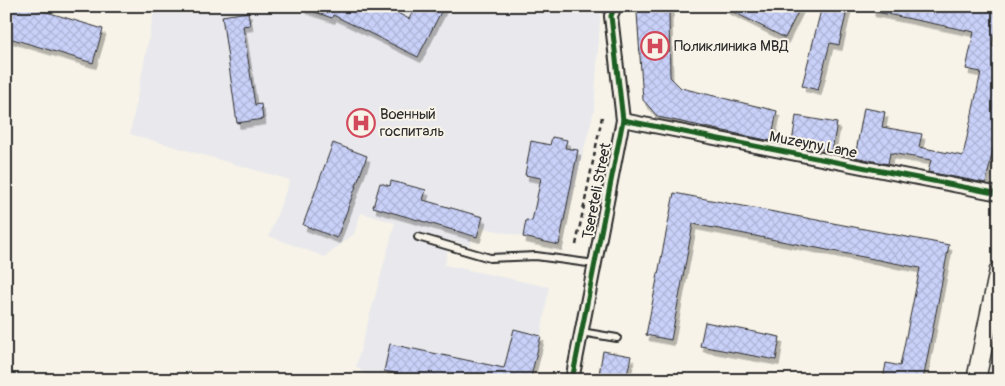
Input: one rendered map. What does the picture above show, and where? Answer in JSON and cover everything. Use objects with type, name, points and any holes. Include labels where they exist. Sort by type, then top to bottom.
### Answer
[{"type":"main road","points":[[976,380],[991,341],[999,270]]},
{"type":"street","name":"Tsereteli Street","points":[[572,380],[624,120],[611,16],[616,6]]},
{"type":"street","name":"Muzeyny Lane","points":[[624,120],[999,194]]},
{"type":"lane","points":[[418,237],[490,258],[536,256],[595,264]]},
{"type":"lane","points":[[581,332],[617,338]]},
{"type":"path","points":[[576,245],[602,117]]},
{"type":"shaded area","name":"Военный госпиталь","points":[[155,6],[601,6],[594,111],[559,244],[474,226],[470,246],[449,240],[445,265],[549,287],[541,336],[514,329],[501,380],[425,380],[385,372],[380,380],[371,380],[356,366],[395,223],[361,213],[354,234],[325,257],[269,236],[290,180],[130,134]]},
{"type":"building","points":[[13,6],[27,6],[103,29],[93,63],[6,37],[6,27]]},
{"type":"building","points":[[303,6],[384,6],[409,19],[416,6],[444,6],[418,57],[333,15],[332,18],[303,8]]},
{"type":"building","name":"Поликлиника МВД","points":[[640,6],[672,6],[669,14],[670,77],[681,88],[777,111],[771,141],[658,117],[643,100],[637,13]]},
{"type":"building","points":[[722,6],[801,6],[785,38]]},
{"type":"building","points":[[822,6],[848,6],[839,45],[830,43],[818,90],[802,86]]},
{"type":"building","points":[[872,6],[999,6],[992,46],[999,47],[999,120],[986,183],[928,172],[931,160],[890,153],[888,164],[855,157],[864,108],[885,112],[882,127],[922,134],[919,147],[963,156],[981,72],[966,69],[974,32],[872,11]]},
{"type":"building","points":[[248,12],[250,25],[243,26],[255,105],[261,104],[263,119],[237,123],[222,16]]},
{"type":"building","points":[[796,116],[837,123],[832,151],[792,143]]},
{"type":"building","points":[[552,137],[567,140],[565,148],[578,150],[559,245],[523,237],[526,220],[532,221],[541,178],[525,175],[531,141],[550,145]]},
{"type":"building","points":[[333,143],[367,156],[337,238],[303,225]]},
{"type":"building","points":[[391,181],[426,190],[423,200],[483,217],[477,237],[373,207],[380,183],[390,186]]},
{"type":"building","points":[[674,193],[949,245],[923,380],[883,380],[886,363],[900,366],[920,268],[693,224],[671,340],[646,335]]},
{"type":"building","points":[[705,322],[780,337],[776,360],[700,346]]},
{"type":"building","points":[[514,329],[541,336],[530,380],[425,380],[384,371],[390,344],[504,368]]},
{"type":"building","points":[[603,351],[631,356],[626,380],[598,380]]},
{"type":"cycle path","points":[[572,380],[623,120],[611,16],[615,6]]},
{"type":"cycle path","points":[[623,120],[999,194]]},
{"type":"place","name":"Поликлиника МВД","points":[[655,46]]},
{"type":"place","name":"Военный госпиталь","points":[[361,123]]}]
